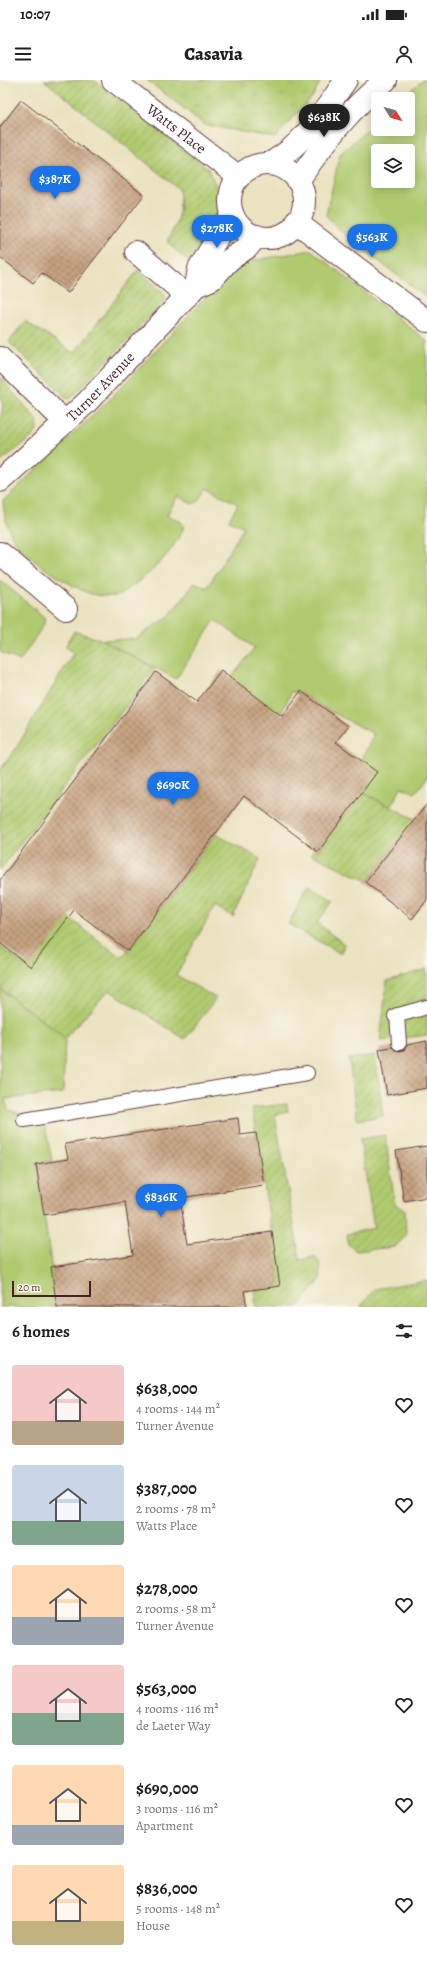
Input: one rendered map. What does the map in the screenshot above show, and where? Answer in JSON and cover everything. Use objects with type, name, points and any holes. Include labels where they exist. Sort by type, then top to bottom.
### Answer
[{"type":"street","name":"Watts Place","points":[[114,80],[239,177]]},
{"type":"street","points":[[270,164],[300,139],[327,107],[346,80]]},
{"type":"street","points":[[298,181],[327,139],[360,104],[386,80]]},
{"type":"street","points":[[270,164],[286,169],[298,181],[302,191],[304,202],[301,213],[296,222],[279,236],[268,238],[257,236],[243,229],[233,216],[230,206],[234,186],[239,177],[253,167],[270,164]]},
{"type":"street","points":[[136,252],[191,291],[199,269],[223,228],[233,216]]},
{"type":"street","points":[[296,222],[427,322]]},
{"type":"street","name":"Turner Avenue","points":[[0,481],[86,403],[191,291],[212,279],[229,260],[248,247],[257,236]]},
{"type":"street","points":[[0,358],[66,422]]},
{"type":"street","points":[[0,553],[66,609]]},
{"type":"lane","points":[[399,1043],[396,1016],[427,1008]]},
{"type":"lane","points":[[24,1120],[307,1073]]},
{"type":"green space","points":[[44,80],[94,80],[209,170],[221,198],[214,224],[188,262],[167,242],[178,216],[180,204],[179,189]]},
{"type":"green space","points":[[147,80],[321,80],[313,96],[275,138],[205,125]]},
{"type":"green space","points":[[423,80],[427,80],[427,298],[346,236],[326,215],[340,154],[371,126],[371,136],[415,136],[415,92],[409,92]]},
{"type":"green space","points":[[311,250],[427,341],[427,778],[415,793],[401,787],[391,807],[358,790],[358,767],[374,734],[292,691],[280,715],[231,678],[255,648],[215,620],[176,679],[102,640],[135,639],[169,616],[195,582],[207,588],[244,527],[229,520],[238,504],[207,488],[198,502],[192,504],[178,496],[167,515],[180,521],[184,526],[180,536],[168,554],[152,570],[117,596],[92,594],[60,578],[38,563],[20,548],[15,541],[6,522],[4,512],[3,501],[112,397],[204,299],[245,262]]},
{"type":"green space","points":[[138,270],[165,294],[165,301],[69,400],[9,342],[25,321],[74,353]]},
{"type":"green space","points":[[0,377],[37,420],[38,429],[32,437],[0,462],[0,419],[3,406],[0,394]]},
{"type":"green space","points":[[0,580],[44,617],[44,624],[20,661],[0,652]]},
{"type":"green space","points":[[74,631],[102,640],[155,669],[0,870],[0,770],[15,750],[74,652],[65,647]]},
{"type":"green space","points":[[349,786],[417,820],[367,881],[311,854]]},
{"type":"green space","points":[[216,834],[260,859],[233,917],[215,906],[176,975],[216,998],[185,1039],[109,990],[65,1038],[0,988],[0,946],[28,967],[68,917],[122,958]]},
{"type":"green space","points":[[309,887],[333,901],[317,923],[344,944],[341,954],[288,924]]},
{"type":"green space","points":[[427,969],[427,1035],[380,1041],[387,981]]},
{"type":"green space","points":[[0,989],[65,1038],[63,1093],[5,1099],[8,1110],[44,1120],[52,1161],[37,1164],[57,1307],[0,1307]]},
{"type":"green space","points":[[375,1055],[383,1116],[357,1120],[349,1059]]},
{"type":"green space","points":[[287,1104],[288,1112],[275,1115],[300,1260],[315,1257],[320,1264],[321,1279],[299,1307],[256,1307],[254,1290],[280,1286],[252,1108]]},
{"type":"green space","points":[[385,1135],[395,1204],[405,1211],[406,1236],[395,1247],[356,1251],[348,1244],[347,1234],[374,1228],[360,1139]]},
{"type":"green space","points":[[427,1280],[427,1307],[360,1307],[375,1289]]},
{"type":"building","points":[[21,100],[144,195],[68,293],[42,273],[33,283],[0,257],[0,127]]},
{"type":"building","points":[[221,670],[282,716],[301,691],[348,726],[336,742],[377,772],[318,852],[244,796],[128,951],[74,910],[31,967],[0,943],[0,880],[156,672],[197,702]]},
{"type":"building","points":[[427,804],[427,900],[412,919],[365,882]]},
{"type":"building","points":[[427,1041],[427,1088],[387,1095],[379,1049],[392,1047],[395,1050],[400,1051],[404,1050],[407,1045]]},
{"type":"building","points":[[238,1118],[240,1135],[256,1133],[264,1185],[180,1198],[187,1244],[272,1232],[280,1286],[244,1291],[247,1307],[57,1307],[51,1267],[133,1255],[125,1202],[44,1215],[36,1164],[68,1159],[65,1144]]},
{"type":"building","points":[[427,1146],[427,1197],[404,1201],[396,1151]]}]
